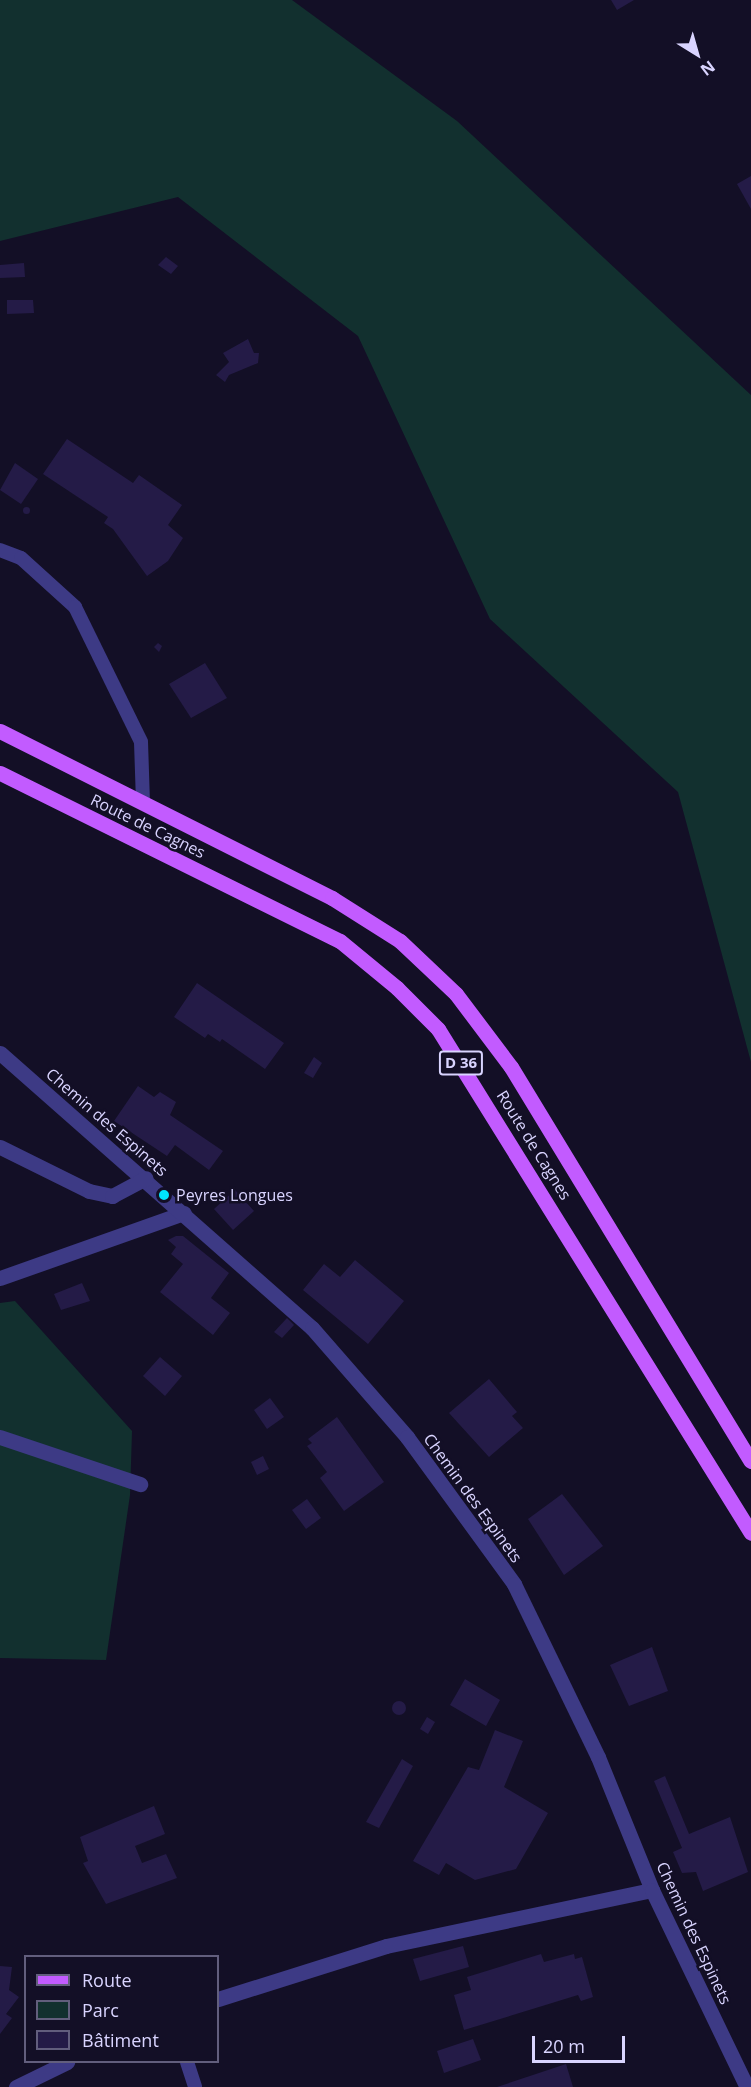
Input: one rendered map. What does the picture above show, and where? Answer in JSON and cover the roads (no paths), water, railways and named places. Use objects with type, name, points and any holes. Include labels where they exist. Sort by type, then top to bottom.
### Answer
[{"type":"main road","name":"Route de Cagnes","points":[[0,731],[332,898],[400,941],[456,994],[511,1067],[751,1461]]},
{"type":"main road","name":"Route de Cagnes","points":[[0,773],[340,941],[430,1021],[477,1087],[751,1533]]},
{"type":"street","name":"Chemin des Espinets","points":[[0,1053],[146,1178],[312,1328],[407,1437],[514,1584],[598,1757],[652,1890],[747,2087]]},
{"type":"street","points":[[0,1147],[89,1191],[112,1196],[146,1178]]},
{"type":"street","points":[[0,1278],[184,1213]]},
{"type":"street","points":[[0,1437],[140,1484]]},
{"type":"street","points":[[219,1999],[386,1946],[652,1890]]},
{"type":"street","points":[[16,2087],[63,2063]]},
{"type":"lane","points":[[0,550],[21,558],[75,607],[141,742],[143,803]]},
{"type":"lane","points":[[188,2063],[195,2087]]},
{"type":"place","name":"Peyres Longues","points":[[164,1195]]}]
